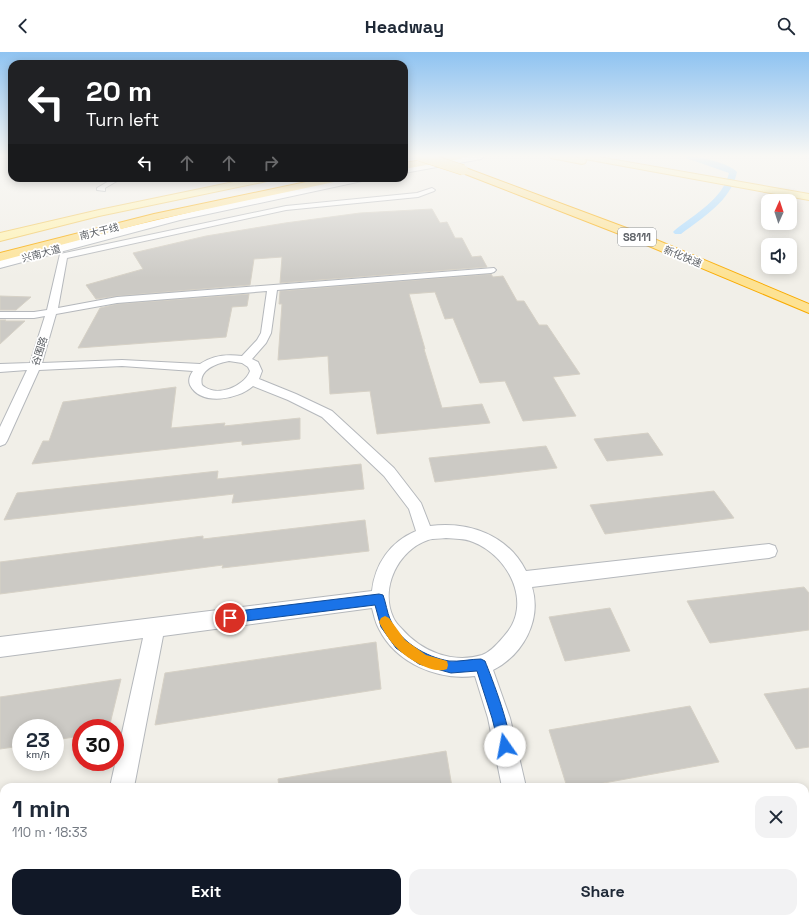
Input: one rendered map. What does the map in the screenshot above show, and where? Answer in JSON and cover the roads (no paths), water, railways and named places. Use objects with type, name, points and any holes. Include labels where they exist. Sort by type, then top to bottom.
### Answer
[{"type":"highway","name":"南大干线","points":[[0,247],[146,211],[214,197]]},
{"type":"highway","name":"南大干线","points":[[0,257],[154,217],[251,197]]},
{"type":"highway","name":"新化快速","points":[[533,197],[623,231],[809,309]]},
{"type":"highway","name":"新化快速","points":[[554,197],[649,232],[809,297]]},
{"type":"main road","points":[[0,237],[99,213],[178,197]]},
{"type":"main road","name":"兴南大道","points":[[0,265],[132,228],[313,197]]},
{"type":"main road","points":[[0,265],[95,243],[158,235]]},
{"type":"street","points":[[158,235],[268,211],[315,197]]},
{"type":"street","name":"谷围路","points":[[1,437],[35,366],[51,312],[62,256],[158,235]]},
{"type":"street","points":[[0,315],[21,316],[117,300],[491,270]]},
{"type":"street","points":[[246,359],[262,341],[266,333],[272,288]]},
{"type":"street","points":[[219,359],[246,359],[253,364],[256,369],[256,375],[246,386],[228,394],[208,394],[201,391],[196,386],[194,380],[196,374],[202,368],[219,359]]},
{"type":"street","points":[[0,368],[122,363],[202,368]]},
{"type":"street","points":[[252,381],[292,396],[327,414],[389,472],[416,507],[425,534]]},
{"type":"street","points":[[446,531],[467,533],[487,541],[505,554],[518,571],[521,580],[526,591],[526,613],[519,634],[502,653],[481,665],[451,667],[423,660],[400,644],[385,623],[379,599],[382,576],[392,557],[407,543],[425,534],[446,531]]},
{"type":"street","points":[[521,580],[769,551]]},
{"type":"street","points":[[0,647],[379,599]]},
{"type":"street","points":[[123,783],[155,627]]},
{"type":"street","points":[[481,665],[499,718],[513,783]]},
{"type":"waterway","points":[[678,232],[712,206],[721,197]]}]
